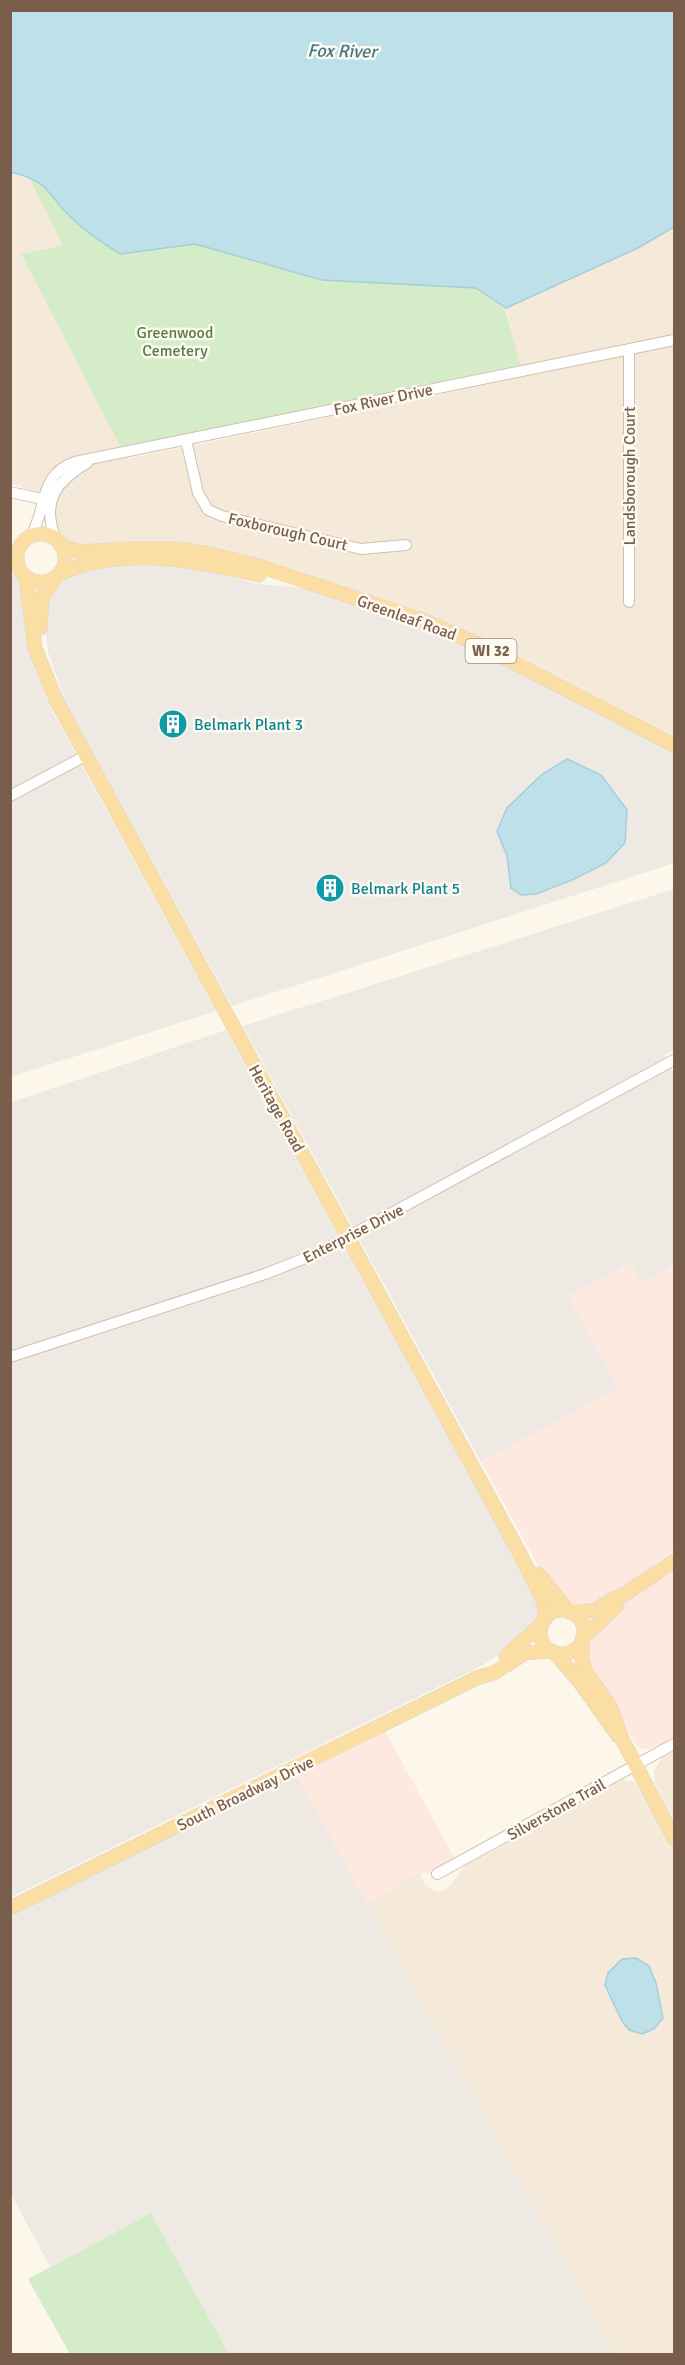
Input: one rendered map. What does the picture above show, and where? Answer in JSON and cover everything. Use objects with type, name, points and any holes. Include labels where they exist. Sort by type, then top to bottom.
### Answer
[{"type":"main road","name":"WI 32","points":[[10,545],[43,535],[59,543]]},
{"type":"main road","points":[[18,569],[18,552],[28,539]]},
{"type":"main road","points":[[56,577],[65,560],[59,543]]},
{"type":"main road","name":"Greenleaf Road","points":[[59,543],[81,552],[154,548],[209,554],[262,567],[422,620],[480,645],[675,745]]},
{"type":"main road","name":"Greenleaf Road","points":[[56,577],[90,563],[148,559],[202,564],[297,580]]},
{"type":"main road","name":"WI 32","points":[[18,569],[39,582],[56,577]]},
{"type":"main road","name":"Heritage Road","points":[[18,569],[32,634],[56,700],[519,1552],[543,1600],[544,1621]]},
{"type":"main road","name":"Heritage Road","points":[[40,660],[42,597],[56,577]]},
{"type":"main road","name":"Heritage Road","points":[[519,1552],[534,1567],[570,1613]]},
{"type":"main road","points":[[622,1739],[606,1722],[579,1681],[541,1638],[544,1621],[556,1611],[570,1613],[596,1610],[675,1561]]},
{"type":"main road","points":[[552,1652],[570,1652],[625,1594]]},
{"type":"main road","points":[[570,1613],[582,1625],[584,1667],[611,1708],[635,1766],[675,1838]]},
{"type":"main road","name":"South Broadway Drive","points":[[479,1677],[489,1666],[516,1648],[544,1621]]},
{"type":"main road","name":"South Broadway Drive","points":[[10,1908],[479,1677],[494,1673],[525,1653],[552,1652]]},
{"type":"street","name":"Fox River Drive","points":[[28,539],[37,526],[47,485],[61,469],[75,462],[675,340]]},
{"type":"street","name":"Landsborough Court","points":[[629,350],[629,602]]},
{"type":"street","name":"Foxborough Court","points":[[186,440],[198,493],[208,510],[222,516],[361,549],[406,545]]},
{"type":"street","name":"Fox River Drive","points":[[59,543],[51,521],[50,509],[56,489],[72,471],[92,459]]},
{"type":"street","points":[[10,492],[42,500]]},
{"type":"street","points":[[10,796],[85,756]]},
{"type":"street","name":"Enterprise Drive","points":[[10,1357],[265,1274],[318,1253],[675,1060]]},
{"type":"street","name":"Silverstone Trail","points":[[437,1874],[598,1784],[675,1744]]},
{"type":"shaded area","points":[[11,172],[28,176],[63,245],[21,254],[127,459],[522,377],[506,308],[638,248],[674,227],[674,736],[521,657],[459,629],[314,578],[90,549],[62,540],[55,527],[55,497],[11,484]]},
{"type":"shaded area","points":[[154,563],[204,570],[258,584],[328,590],[422,620],[674,745],[674,863],[232,1006],[65,701],[48,652],[44,613],[50,590],[65,576],[87,567]]},
{"type":"shaded area","points":[[10,568],[21,581],[33,664],[51,709],[216,1011],[11,1077]]},
{"type":"shaded area","points":[[674,889],[674,1050],[665,1055],[674,1073],[674,1265],[641,1283],[630,1263],[568,1296],[618,1388],[481,1462],[243,1026]]},
{"type":"shaded area","points":[[226,1030],[510,1551],[533,1588],[540,1615],[511,1647],[483,1665],[11,1897],[11,1102]]},
{"type":"shaded area","points":[[630,1263],[641,1283],[674,1265],[674,1550],[601,1604],[575,1609],[544,1576],[481,1462],[618,1388],[568,1296]]},
{"type":"shaded area","points":[[674,1561],[674,1740],[650,1749],[642,1749],[636,1746],[616,1705],[591,1670],[588,1649],[595,1633],[625,1594]]},
{"type":"shaded area","points":[[382,1725],[457,1863],[437,1874],[420,1873],[358,1907],[285,1773]]},
{"type":"shaded area","points":[[674,1750],[674,1820],[655,1784],[654,1771],[662,1758]]},
{"type":"shaded area","points":[[296,1775],[615,2354],[229,2354],[151,2213],[50,2267],[11,2194],[10,1915]]},
{"type":"shaded area","points":[[622,1780],[633,1781],[644,1793],[674,1847],[674,2354],[615,2354],[365,1900],[421,1870],[421,1877],[426,1886],[437,1892],[444,1890],[450,1886],[465,1866]]},
{"type":"green space","name":"Greenwood Cemetery","points":[[28,176],[47,188],[74,221],[120,254],[195,244],[322,280],[476,288],[505,308],[520,365],[121,448],[21,254],[63,245]]},
{"type":"green space","points":[[151,2213],[229,2354],[70,2354],[28,2279]]},
{"type":"water","name":"Fox River","points":[[11,10],[674,11],[674,227],[638,248],[506,308],[476,288],[322,280],[195,244],[120,254],[80,226],[35,180],[11,172]]},
{"type":"water","points":[[567,759],[601,775],[627,810],[625,843],[606,863],[572,880],[536,894],[521,895],[511,888],[507,856],[497,831],[507,808],[541,775]]},
{"type":"water","points":[[636,1958],[649,1966],[656,1983],[663,2018],[654,2029],[642,2034],[629,2030],[622,2021],[605,1985],[608,1973],[622,1959]]},
{"type":"place","name":"Belmark Plant 3","points":[[173,724]]},
{"type":"place","name":"Belmark Plant 5","points":[[330,888]]}]
